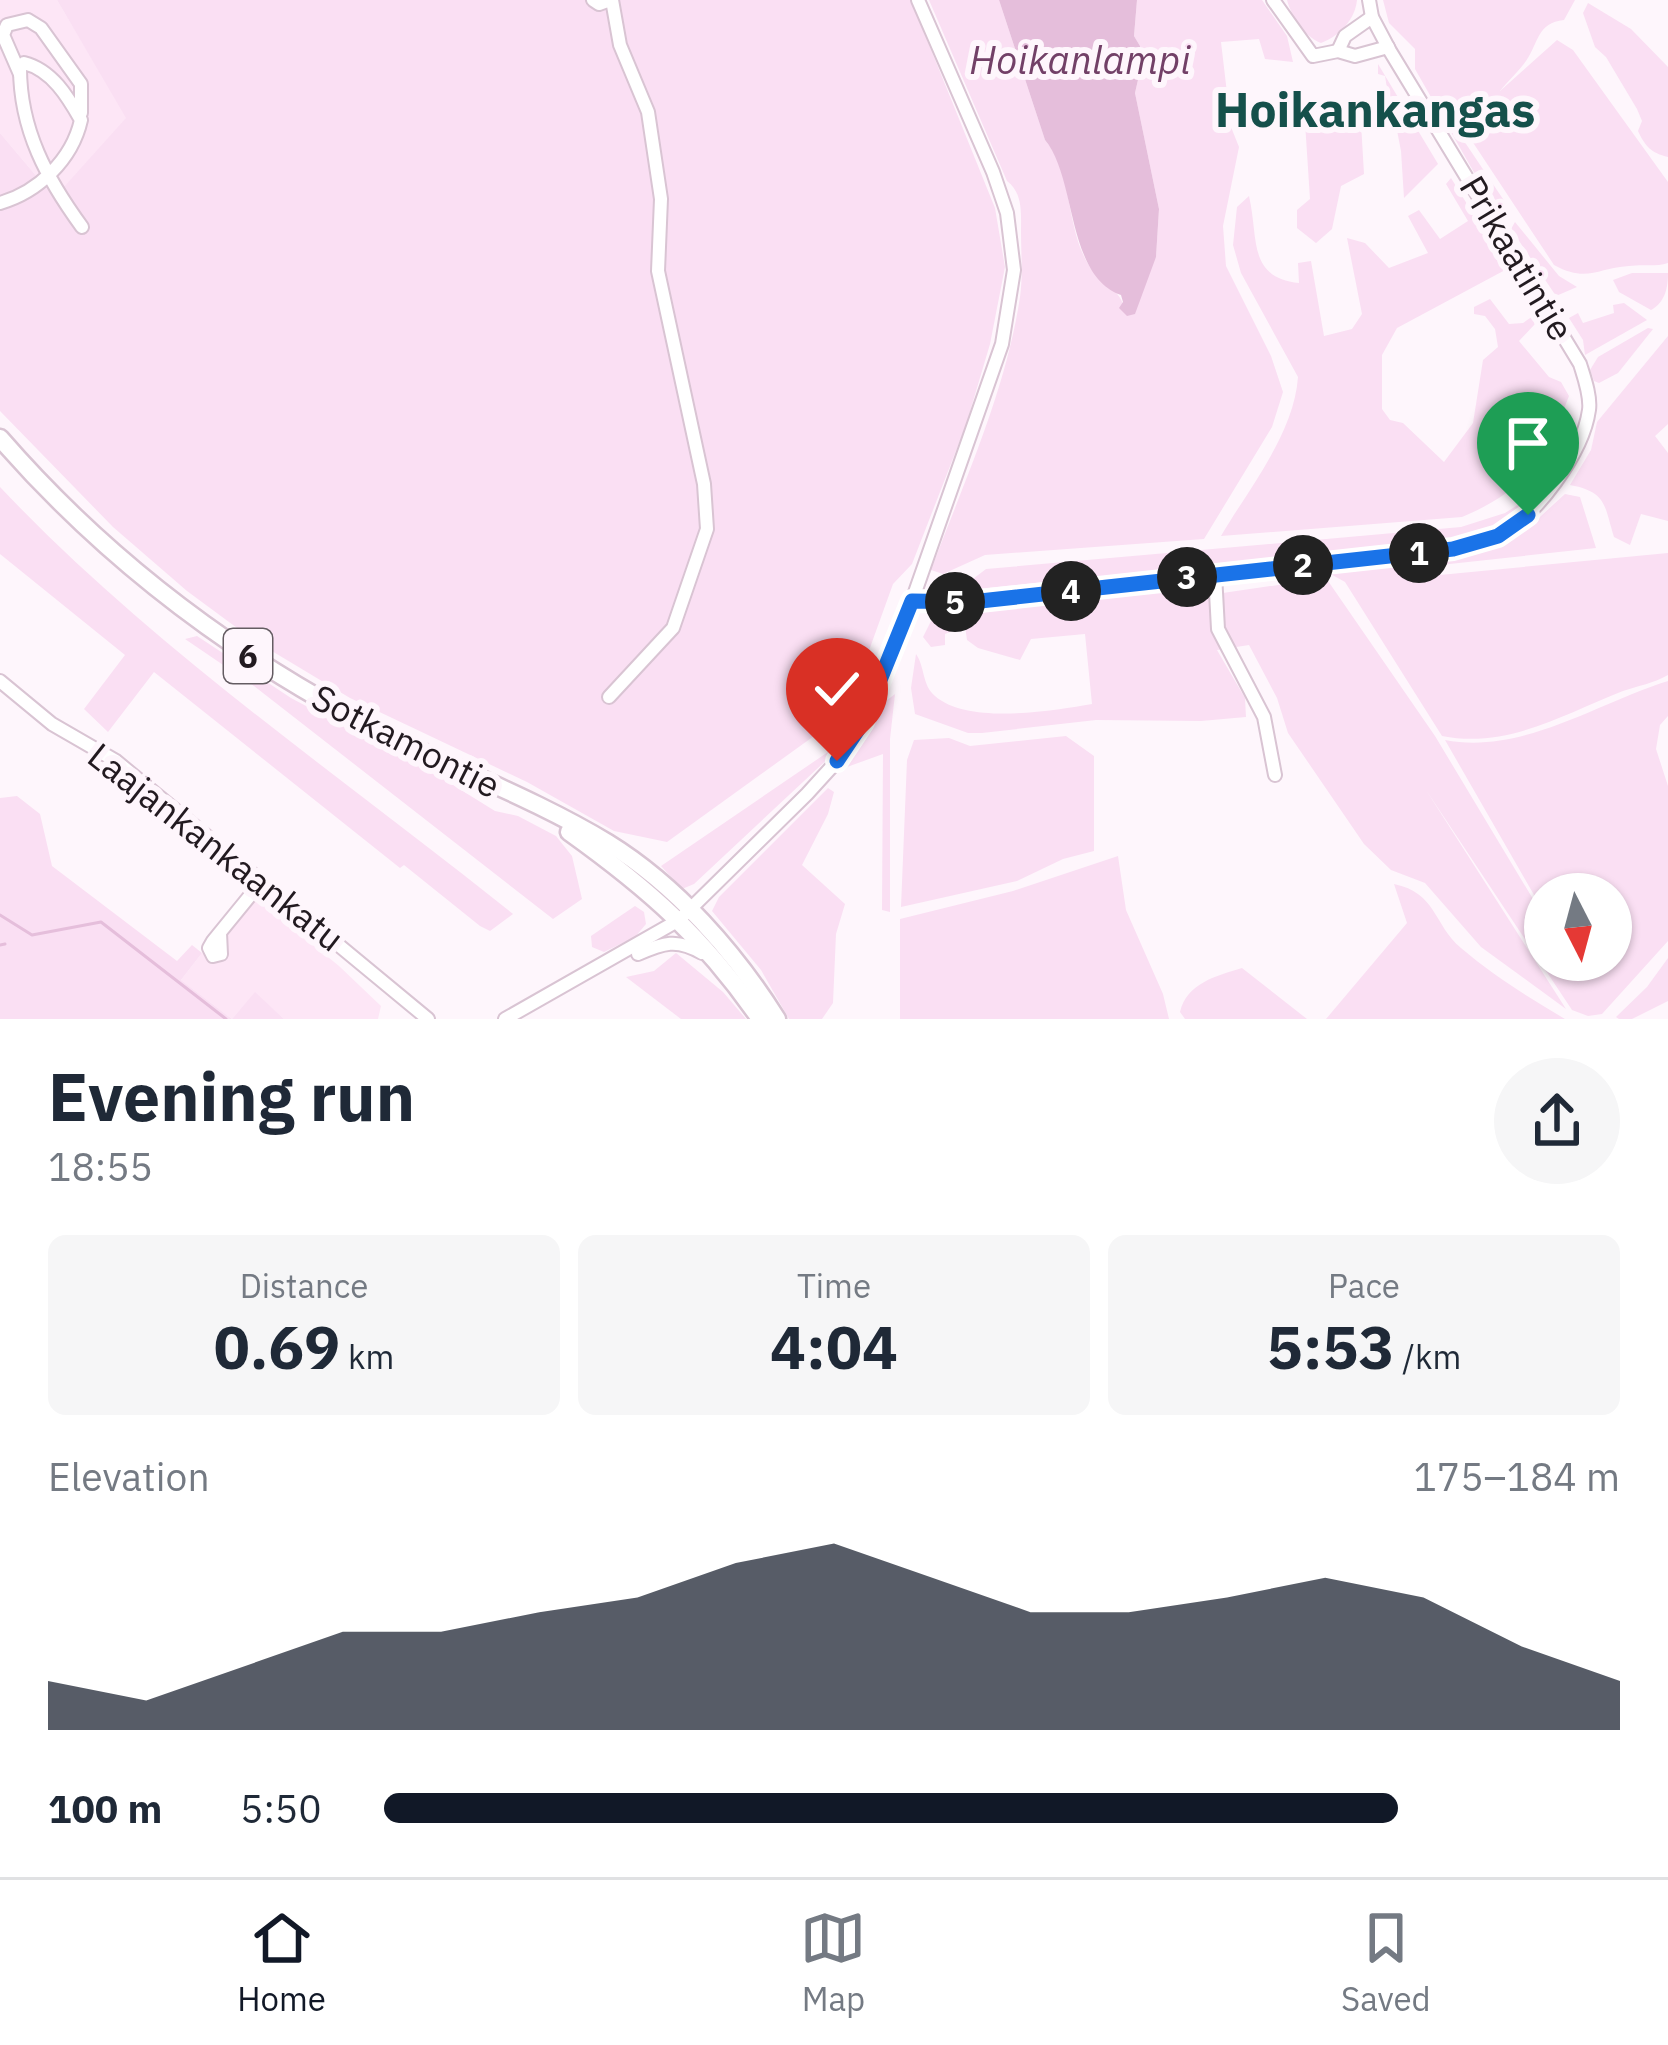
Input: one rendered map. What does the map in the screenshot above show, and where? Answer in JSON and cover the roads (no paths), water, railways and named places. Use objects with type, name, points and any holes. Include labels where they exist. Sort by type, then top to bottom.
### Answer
[{"type":"highway","name":"Sotkamontie","points":[[0,438],[111,551],[218,637],[349,716],[614,847],[736,961],[777,1019]]},
{"type":"highway","name":"Sotkamontie","points":[[684,915],[760,1019]]},
{"type":"street","points":[[593,0],[599,4],[611,0],[620,45],[649,112],[661,199],[658,271],[704,484],[707,529],[673,628],[609,698]]},
{"type":"street","points":[[505,1019],[619,957],[684,915],[837,761],[863,722],[912,601],[1002,344],[1013,270],[1007,213],[919,0]]},
{"type":"street","points":[[1273,0],[1313,56],[1338,51],[1355,56],[1388,46]]},
{"type":"street","name":"Prikaatintie","points":[[912,601],[971,602],[1453,549],[1498,536],[1528,515],[1552,486],[1570,459],[1589,410],[1580,364],[1388,46],[1372,16],[1370,0]]},
{"type":"street","points":[[1338,51],[1337,46],[1372,16]]},
{"type":"street","points":[[0,203],[31,192],[46,176],[77,140],[81,120],[81,84],[41,28],[28,20],[7,25],[3,35],[20,74],[28,127],[46,176],[82,227]]},
{"type":"street","points":[[20,74],[24,63],[36,66],[70,101],[81,120]]},
{"type":"street","points":[[1215,574],[1218,628],[1264,717],[1275,775]]},
{"type":"street","name":"Laajankankaankatu","points":[[0,681],[52,724],[116,761],[428,1019]]},
{"type":"street","points":[[220,933],[262,881]]},
{"type":"street","points":[[619,957],[677,942],[720,964]]},
{"type":"water","name":"Hoikanlampi","points":[[999,0],[1137,0],[1134,36],[1140,46],[1140,71],[1135,93],[1159,209],[1156,257],[1135,314],[1127,316],[1119,308],[1121,295],[1103,284],[1081,248],[1063,178],[1045,140]]},
{"type":"waterway","points":[[0,915],[32,935],[101,922],[226,1019]]},
{"type":"waterway","points":[[0,945],[5,944]]},
{"type":"district","name":"Hoikankangas","points":[[1375,110]]}]
